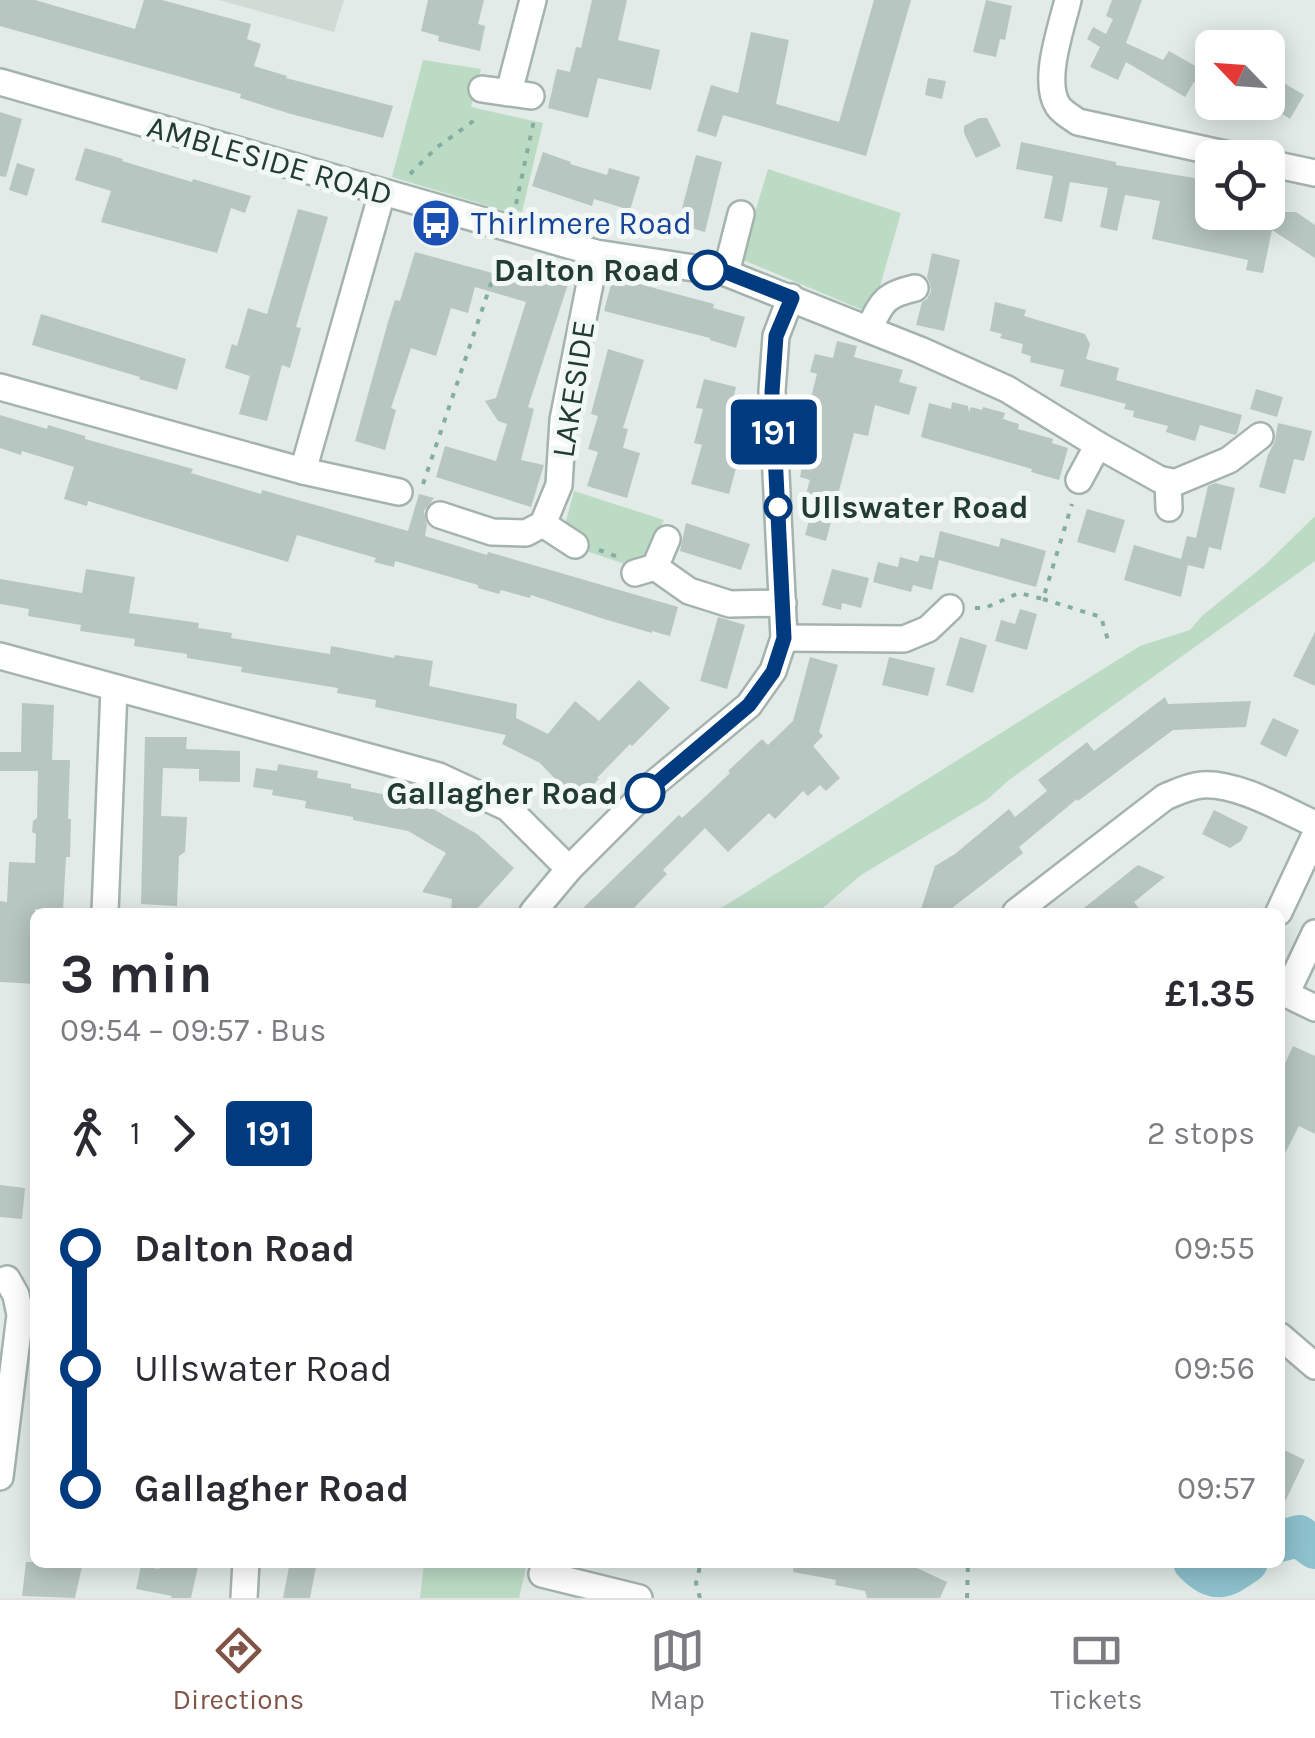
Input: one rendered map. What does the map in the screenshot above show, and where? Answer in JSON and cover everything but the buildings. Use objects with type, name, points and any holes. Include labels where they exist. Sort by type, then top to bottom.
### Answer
[{"type":"street","points":[[482,90],[520,94],[533,0]]},
{"type":"street","points":[[1068,0],[1050,78],[1060,110],[1078,122],[1195,147]]},
{"type":"street","name":"AMBLESIDE ROAD","points":[[0,82],[596,253],[726,272],[1007,390],[1164,480]]},
{"type":"street","points":[[1285,167],[1315,173]]},
{"type":"street","points":[[303,470],[389,194]]},
{"type":"street","points":[[726,272],[741,214]]},
{"type":"street","name":"LAKESIDE","points":[[543,524],[558,486],[563,420],[596,253]]},
{"type":"street","points":[[869,329],[881,303],[894,293],[915,288]]},
{"type":"street","points":[[536,908],[569,868],[658,782],[749,705],[773,672],[784,638],[772,392],[776,336],[792,298]]},
{"type":"street","points":[[0,387],[303,470],[411,490]]},
{"type":"street","points":[[1169,508],[1164,480],[1174,483],[1229,460],[1260,436]]},
{"type":"street","points":[[1079,480],[1098,445]]},
{"type":"street","points":[[440,514],[492,532],[526,534],[543,524],[575,546]]},
{"type":"street","points":[[667,538],[645,570],[689,591],[730,604],[783,603]]},
{"type":"street","points":[[784,638],[904,639],[928,628],[950,608]]},
{"type":"street","points":[[0,656],[440,776],[508,808],[569,868]]},
{"type":"street","points":[[105,908],[114,688]]},
{"type":"street","points":[[1021,908],[1165,797],[1184,788],[1201,784],[1234,789],[1315,824]]},
{"type":"street","points":[[1281,908],[1315,835]]},
{"type":"street","points":[[1285,987],[1315,933]]},
{"type":"street","points":[[1285,993],[1315,1008]]},
{"type":"street","points":[[0,1477],[20,1315],[7,1278]]},
{"type":"street","points":[[1285,1340],[1315,1366]]},
{"type":"street","points":[[244,1598],[246,1568]]},
{"type":"street","points":[[542,1574],[640,1598]]},
{"type":"path","points":[[389,194],[422,160],[472,122],[482,90]]},
{"type":"path","points":[[411,490],[510,230],[534,124],[520,94]]},
{"type":"path","points":[[1043,599],[1079,480]]},
{"type":"path","points":[[575,546],[598,549],[645,570]]},
{"type":"path","points":[[950,608],[985,608],[1019,593],[1100,617],[1108,640]]},
{"type":"path","points":[[700,1568],[696,1583],[700,1598]]},
{"type":"path","points":[[967,1598],[968,1568]]},
{"type":"shaded area","points":[[219,0],[344,0],[334,32]]},
{"type":"green space","points":[[423,60],[481,69],[471,107],[543,123],[522,212],[502,210],[392,177]]},
{"type":"green space","points":[[768,169],[901,213],[872,314],[741,259]]},
{"type":"green space","points":[[574,491],[664,520],[644,558],[628,565],[586,551],[585,538],[569,529],[566,521]]},
{"type":"green space","points":[[1315,516],[1315,561],[1009,780],[988,799],[861,875],[823,908],[721,908],[1140,646],[1190,630]]},
{"type":"green space","points":[[423,1568],[526,1568],[519,1598],[420,1598]]},
{"type":"waterway","points":[[1285,1540],[1299,1536],[1315,1548]]},
{"type":"waterway","points":[[1201,1568],[1214,1576],[1238,1568]]},
{"type":"bus line","name":"191","points":[[645,793],[749,705],[773,672],[784,638],[772,392],[776,336],[792,298],[726,272],[708,270]]},
{"type":"place","name":"Thirlmere Road","points":[[436,223]]},
{"type":"place","name":"Dalton Road","points":[[708,270]]},
{"type":"place","name":"Ullswater Road","points":[[778,507]]},
{"type":"place","name":"Gallagher Road","points":[[645,793]]}]
